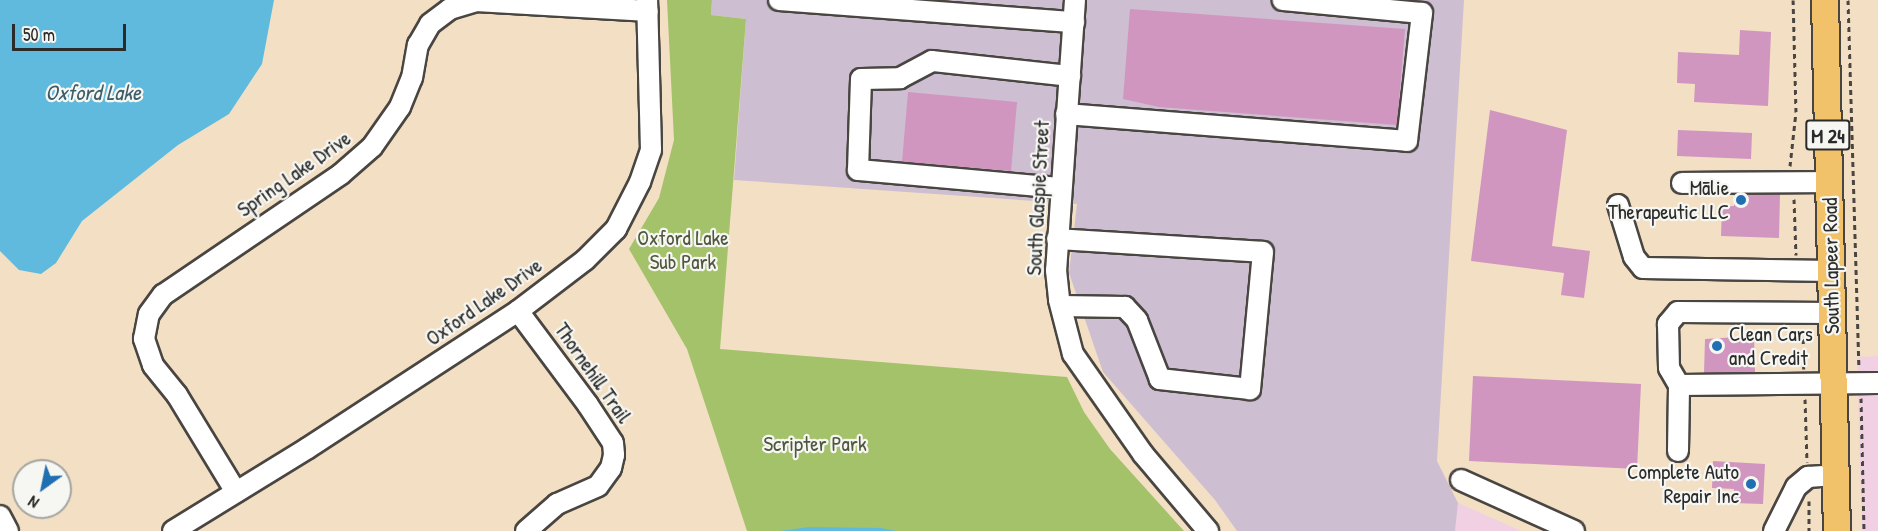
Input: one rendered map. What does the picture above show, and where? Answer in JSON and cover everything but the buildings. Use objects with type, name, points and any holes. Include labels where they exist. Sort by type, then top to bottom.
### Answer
[{"type":"main road","name":"South Lapeer Road","points":[[1825,0],[1837,531]]},
{"type":"street","points":[[779,0],[1074,22]]},
{"type":"street","name":"South Glaspie Street","points":[[1075,0],[1056,270],[1061,306],[1073,354],[1143,454],[1208,531]]},
{"type":"street","points":[[1066,114],[1407,141],[1422,13],[1283,0]]},
{"type":"street","name":"Spring Lake Drive","points":[[236,492],[177,395],[153,366],[144,339],[149,314],[163,295],[341,174],[372,147],[400,107],[412,78],[417,45],[430,24],[450,9],[477,1],[647,5]]},
{"type":"street","name":"Oxford Lake Drive","points":[[173,531],[518,310],[585,260],[616,229],[640,182],[651,150],[647,5]]},
{"type":"street","points":[[1060,188],[858,171],[861,79],[900,78],[932,61],[1070,76]]},
{"type":"street","points":[[1682,183],[1829,182]]},
{"type":"street","points":[[1618,205],[1634,257],[1643,267],[1831,271]]},
{"type":"street","points":[[1058,239],[1263,252],[1250,389],[1160,379],[1137,320],[1125,307],[1061,306]]},
{"type":"street","name":"Thornehill Trail","points":[[518,310],[588,405],[613,443],[614,455],[611,468],[597,486],[557,504],[526,531]]},
{"type":"street","points":[[1678,451],[1679,385],[1669,368],[1668,324],[1678,312],[1832,313]]},
{"type":"street","points":[[1679,385],[1869,383]]},
{"type":"street","points":[[1774,531],[1796,487],[1808,477],[1835,474]]},
{"type":"street","points":[[1461,480],[1574,531]]},
{"type":"street","points":[[0,516],[8,531]]},
{"type":"path","points":[[1848,0],[1853,276],[1869,383],[1864,531]]},
{"type":"shaded area","points":[[712,0],[1464,0],[1437,461],[1458,503],[1455,531],[1237,531],[1215,500],[1103,372],[1069,273],[1077,204],[734,180],[746,19],[711,15]]},
{"type":"shaded area","points":[[1878,356],[1878,531],[1862,531],[1857,357]]},
{"type":"shaded area","points":[[1458,503],[1521,531],[1455,531]]},
{"type":"green space","name":"Scripter Park","points":[[667,0],[712,0],[711,15],[746,19],[720,349],[1067,377],[1084,412],[1110,449],[1184,531],[747,531],[687,349],[629,249],[659,198],[674,140]]},
{"type":"water","name":"Oxford Lake","points":[[0,0],[274,0],[262,64],[229,114],[178,145],[82,221],[56,263],[41,274],[19,270],[0,251]]},
{"type":"water","points":[[809,527],[881,528],[896,531],[780,531]]},
{"type":"place","name":"Mālie Therapeutic LLC","points":[[1741,200]]},
{"type":"place","name":"Clean Cars and Credit","points":[[1717,346]]},
{"type":"place","name":"Complete Auto Repair Inc","points":[[1751,484]]},
{"type":"park label","name":"Oxford Lake Sub Park","points":[[683,250]]}]
